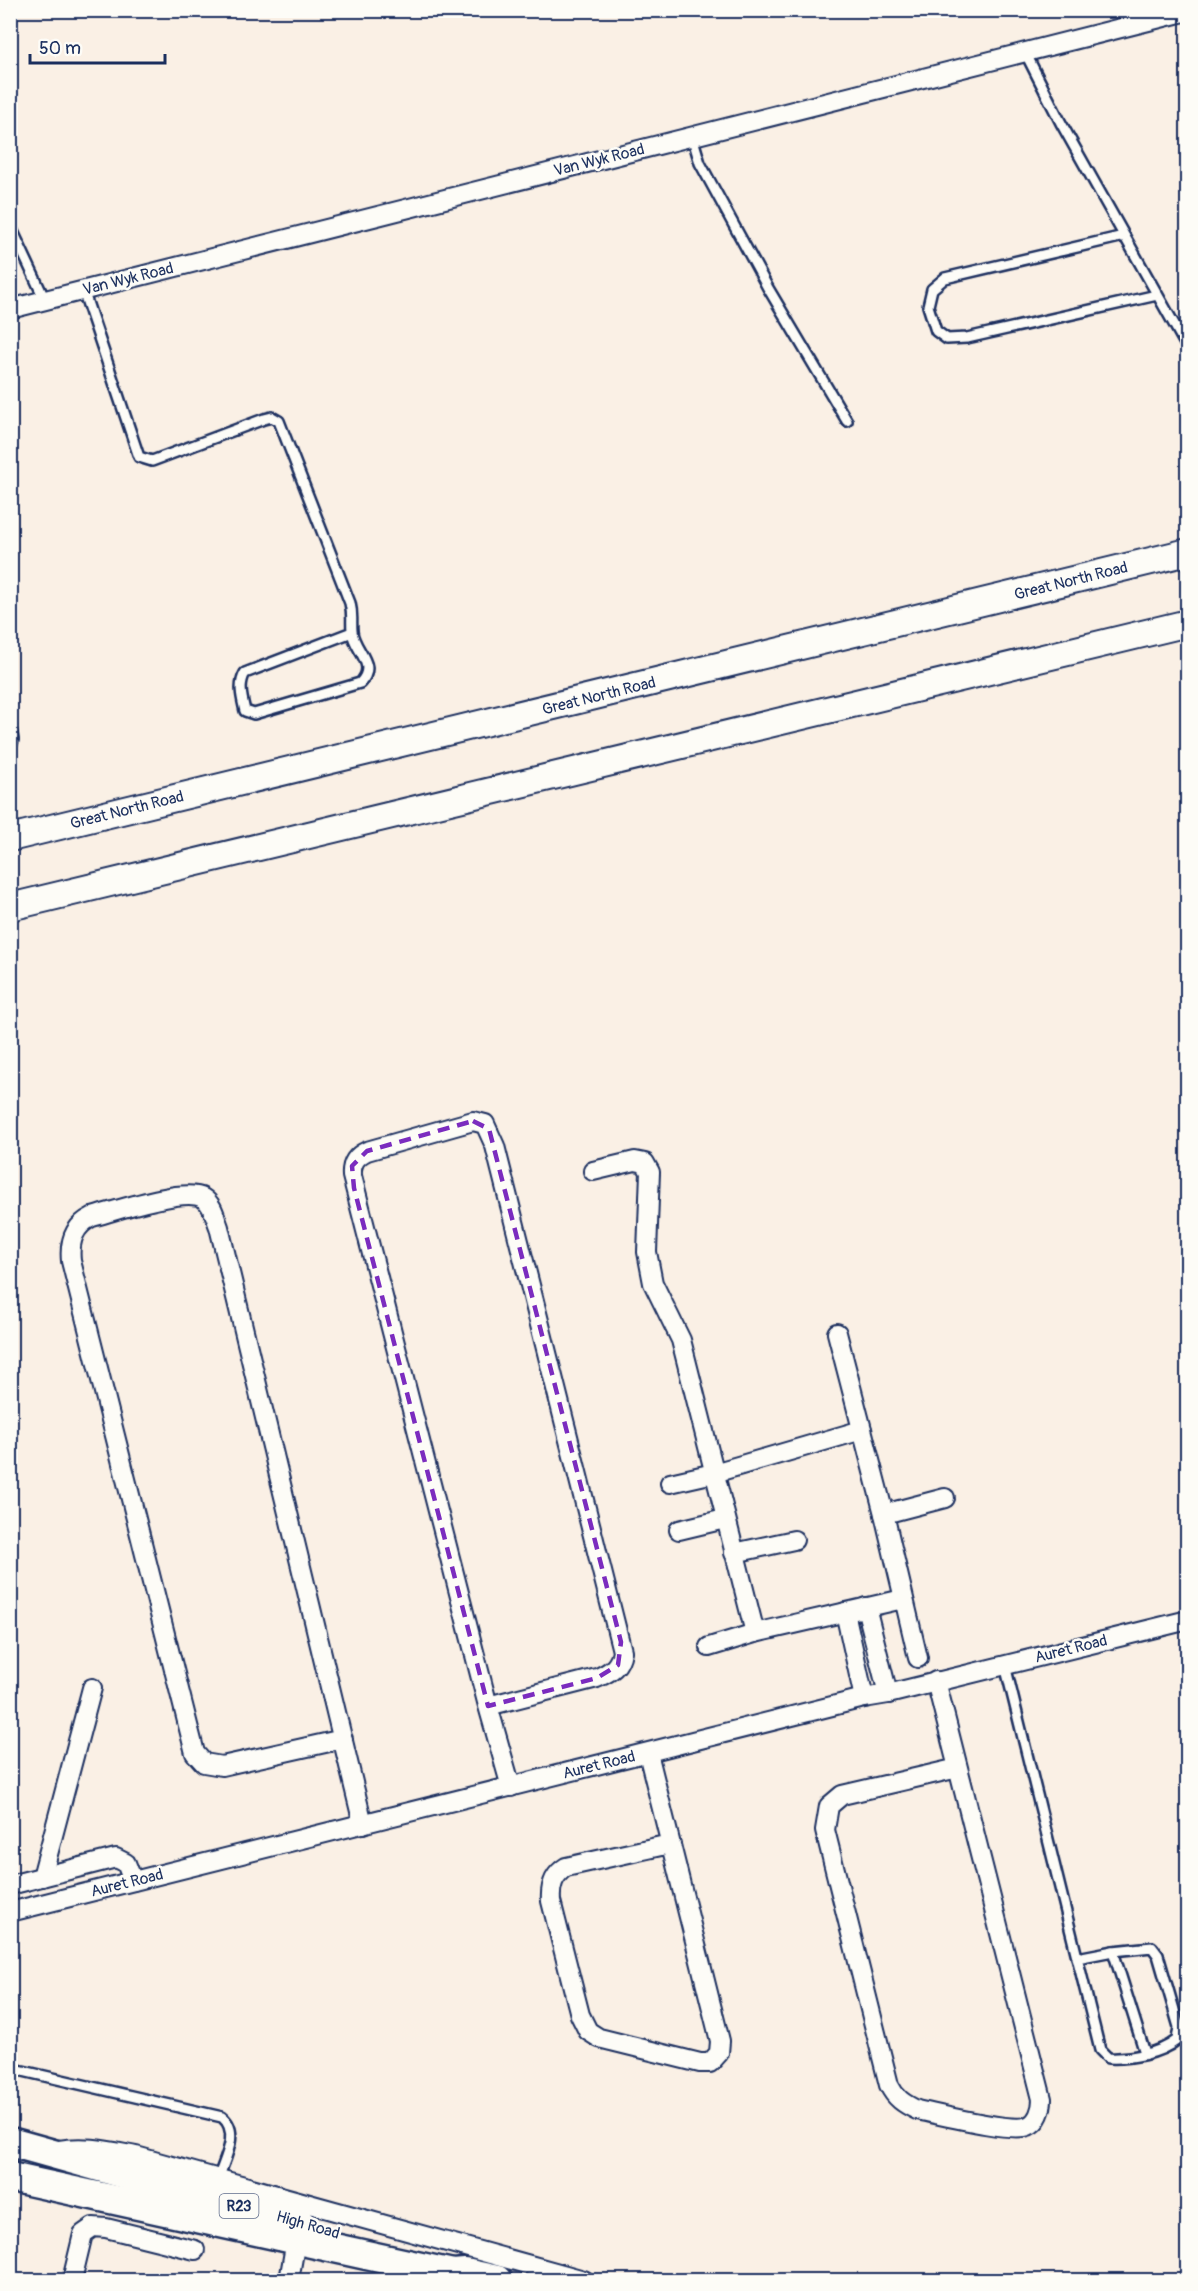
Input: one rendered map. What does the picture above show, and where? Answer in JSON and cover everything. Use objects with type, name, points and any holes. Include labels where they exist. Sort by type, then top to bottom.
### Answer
[{"type":"main road","name":"Great North Road","points":[[10,838],[1188,552]]},
{"type":"main road","points":[[10,908],[1188,623]]},
{"type":"main road","name":"High Road","points":[[10,2142],[444,2263],[465,2273],[497,2280]]},
{"type":"main road","name":"High Road","points":[[10,2177],[453,2274],[465,2273]]},
{"type":"street","name":"Van Wyk Road","points":[[10,309],[1188,11]]},
{"type":"street","points":[[488,1706],[607,1674],[618,1665],[622,1651],[495,1146],[486,1124],[473,1121],[367,1150],[356,1158],[352,1171],[488,1706],[511,1787]]},
{"type":"street","points":[[593,1171],[635,1161],[645,1163],[650,1172],[647,1252],[649,1268],[653,1283],[681,1340],[755,1633]]},
{"type":"street","points":[[343,1739],[222,1766],[204,1763],[195,1753],[71,1261],[70,1250],[74,1233],[82,1222],[92,1217],[180,1194],[202,1198],[211,1206],[219,1227],[343,1739],[363,1824]]},
{"type":"street","points":[[837,1333],[884,1514],[918,1658]]},
{"type":"street","points":[[670,1483],[714,1473],[862,1430]]},
{"type":"street","points":[[884,1514],[945,1498]]},
{"type":"street","points":[[679,1530],[725,1519]]},
{"type":"street","points":[[734,1553],[794,1540]]},
{"type":"street","points":[[709,1647],[755,1633],[903,1599]]},
{"type":"street","points":[[866,1607],[888,1694]]},
{"type":"street","points":[[844,1612],[864,1698]]},
{"type":"street","name":"Auret Road","points":[[10,1912],[864,1698],[1188,1620]]},
{"type":"street","points":[[936,1682],[958,1768],[1042,2099],[1039,2115],[1033,2123],[1024,2127],[1007,2127],[917,2110],[901,2102],[892,2091],[825,1830],[829,1806],[842,1795],[958,1768]]},
{"type":"street","points":[[42,1877],[92,1688]]},
{"type":"street","points":[[648,1753],[720,2041],[719,2054],[710,2063],[700,2063],[608,2041],[588,2031],[580,2015],[551,1901],[551,1884],[560,1871],[566,1867],[670,1844]]},
{"type":"street","points":[[10,1885],[116,1858],[126,1863],[133,1881]]},
{"type":"street","points":[[47,2152],[76,2147],[99,2149],[218,2179],[584,2280]]},
{"type":"street","points":[[72,2280],[83,2234],[93,2227],[106,2228],[195,2250]]},
{"type":"street","points":[[289,2280],[296,2240]]},
{"type":"lane","points":[[1025,52],[1061,123],[1188,349]]},
{"type":"lane","points":[[693,136],[700,163],[756,267],[847,421]]},
{"type":"lane","points":[[10,225],[45,300]]},
{"type":"lane","points":[[1124,236],[945,278],[932,289],[928,306],[936,331],[946,339],[967,338],[1157,295]]},
{"type":"lane","points":[[83,290],[139,457],[152,461],[264,419],[272,417],[279,421],[350,603],[354,618],[352,632],[368,668],[366,677],[360,683],[254,714],[245,711],[241,690],[241,679],[245,673],[352,632]]},
{"type":"lane","points":[[10,723],[13,740],[10,750]]},
{"type":"lane","points":[[1005,1665],[1077,1958],[1100,2050],[1108,2058],[1122,2059],[1167,2048],[1177,2040],[1179,2027],[1158,1955],[1152,1947],[1077,1958]]},
{"type":"lane","points":[[1113,1951],[1145,2054]]},
{"type":"lane","points":[[10,2068],[222,2117],[229,2122],[232,2135],[218,2179]]},
{"type":"highlighted area","points":[[473,1121],[489,1129],[621,1642],[618,1665],[597,1678],[488,1706],[354,1188],[352,1166],[367,1151]]}]
